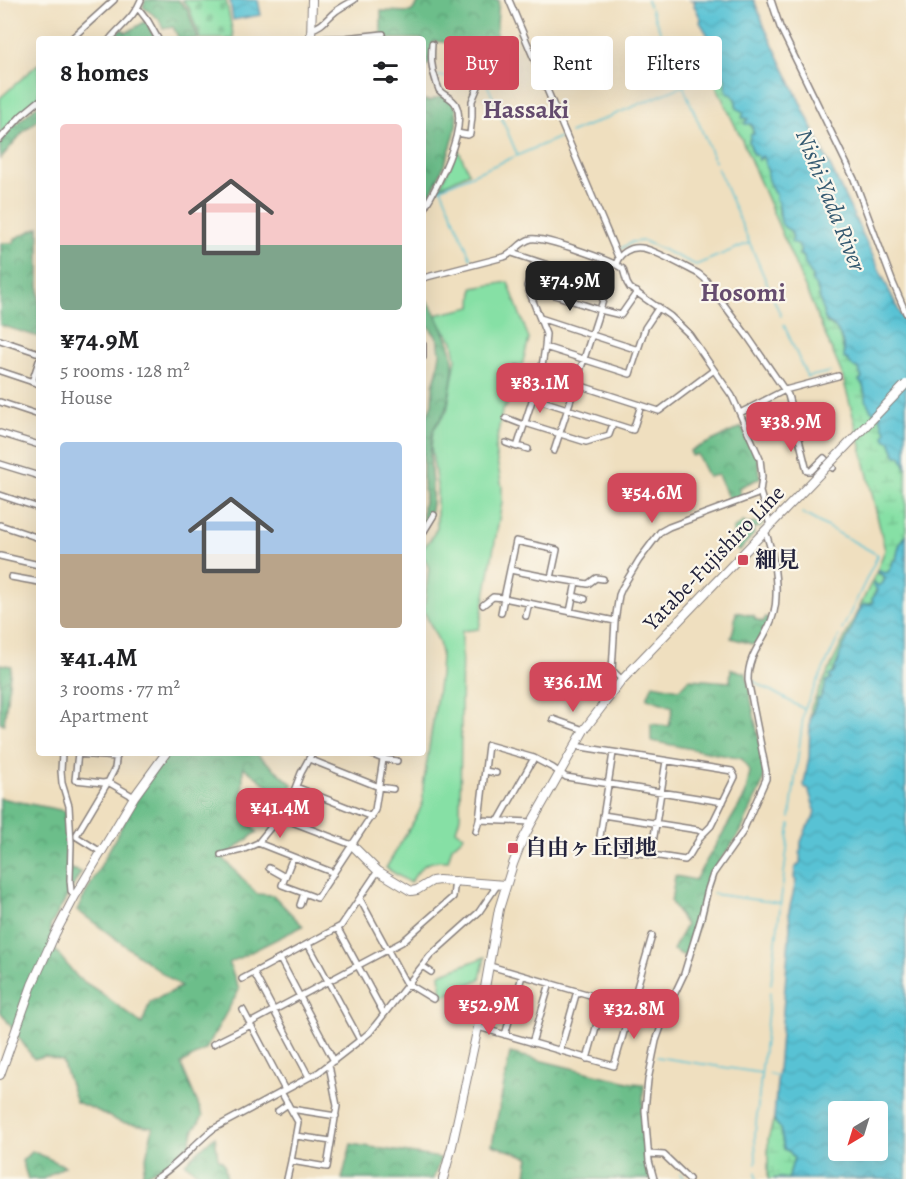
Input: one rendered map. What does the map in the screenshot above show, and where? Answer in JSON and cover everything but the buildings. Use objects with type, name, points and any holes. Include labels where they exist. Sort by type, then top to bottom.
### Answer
[{"type":"main road","points":[[310,36],[312,0]]},
{"type":"main road","name":"Yatabe-Fujishiro Line","points":[[442,1179],[452,1146],[478,1027],[502,885],[532,822],[584,730],[622,680],[906,384]]},
{"type":"main road","points":[[0,1075],[32,985],[55,934],[134,797],[163,756]]},
{"type":"main road","points":[[352,845],[378,871],[411,891],[432,881],[455,880],[502,885]]},
{"type":"street","points":[[74,36],[114,0]]},
{"type":"street","points":[[113,36],[138,8],[141,0]]},
{"type":"street","points":[[311,29],[315,29],[354,0]]},
{"type":"street","points":[[509,0],[618,257],[616,264]]},
{"type":"street","points":[[771,0],[780,27],[854,179],[906,313]]},
{"type":"street","points":[[138,8],[156,36]]},
{"type":"street","points":[[364,36],[383,34]]},
{"type":"street","points":[[426,205],[451,155],[460,117],[455,102],[439,90],[431,69],[432,44]]},
{"type":"street","points":[[457,133],[470,134],[472,101],[477,90]]},
{"type":"street","points":[[0,139],[36,103]]},
{"type":"street","points":[[426,277],[500,258],[512,253],[528,240],[540,239],[616,264],[623,269],[630,288],[659,308],[689,334],[732,396],[760,459],[762,477],[760,492],[768,528],[776,597],[772,620],[753,654],[748,680],[766,779],[742,833],[713,874],[684,974],[667,1010],[656,1041],[645,1110],[654,1179]]},
{"type":"street","points":[[618,257],[632,248],[646,248],[699,274],[714,290],[788,395],[807,471],[811,471],[824,458],[833,468]]},
{"type":"street","points":[[512,253],[608,285],[554,451]]},
{"type":"street","points":[[518,446],[541,373],[545,347],[546,334],[527,286],[535,261]]},
{"type":"street","points":[[527,286],[621,315],[637,292]]},
{"type":"street","points":[[545,347],[630,374],[645,328],[659,308]]},
{"type":"street","points":[[540,318],[638,350]]},
{"type":"street","points":[[0,340],[36,352]]},
{"type":"street","points":[[517,368],[541,373],[659,411],[714,370]]},
{"type":"street","points":[[0,371],[36,383]]},
{"type":"street","points":[[740,413],[785,390],[838,376]]},
{"type":"street","points":[[533,398],[633,430],[641,405]]},
{"type":"street","points":[[0,402],[36,414]]},
{"type":"street","points":[[506,418],[586,442],[609,435],[614,424]]},
{"type":"street","points":[[0,433],[36,445]]},
{"type":"street","points":[[506,443],[528,449]]},
{"type":"street","points":[[0,464],[36,475]]},
{"type":"street","points":[[622,680],[612,670],[615,621],[619,595],[639,560],[660,532],[760,492]]},
{"type":"street","points":[[0,495],[36,507]]},
{"type":"street","points":[[426,528],[434,515]]},
{"type":"street","points":[[0,525],[36,537]]},
{"type":"street","points":[[501,613],[516,542],[557,550],[551,578]]},
{"type":"street","points":[[0,556],[36,564]]},
{"type":"street","points":[[510,570],[588,584],[596,578],[603,579]]},
{"type":"street","points":[[11,577],[36,581]]},
{"type":"street","points":[[570,612],[576,582]]},
{"type":"street","points":[[573,596],[585,598]]},
{"type":"street","points":[[483,605],[493,597],[504,598],[615,621]]},
{"type":"street","points":[[526,616],[529,603]]},
{"type":"street","points":[[553,719],[584,730]]},
{"type":"street","points":[[476,831],[488,742],[534,758],[566,777],[723,802]]},
{"type":"street","points":[[575,746],[732,771],[735,777],[711,826],[686,860],[601,847],[599,843],[613,753]]},
{"type":"street","points":[[62,756],[62,783],[69,806],[71,891],[75,896]]},
{"type":"street","points":[[78,756],[75,780],[108,782],[134,797]]},
{"type":"street","points":[[101,852],[77,834],[116,768],[117,756]]},
{"type":"street","points":[[221,855],[258,843],[279,816],[310,756]]},
{"type":"street","points":[[293,857],[282,885],[316,898],[372,817],[384,756],[397,761]]},
{"type":"street","points":[[499,820],[534,758]]},
{"type":"street","points":[[309,759],[379,787],[393,789]]},
{"type":"street","points":[[651,855],[666,761]]},
{"type":"street","points":[[485,771],[496,773]]},
{"type":"street","points":[[296,787],[372,817]]},
{"type":"street","points":[[603,815],[705,832]]},
{"type":"street","points":[[279,816],[352,845]]},
{"type":"street","points":[[479,820],[532,822]]},
{"type":"street","points":[[258,843],[334,873]]},
{"type":"street","points":[[269,868],[285,877]]},
{"type":"street","points":[[242,979],[338,929],[378,871]]},
{"type":"street","points":[[213,1044],[402,942],[453,897],[455,880]]},
{"type":"street","points":[[155,1179],[213,1129],[309,1077],[370,1032],[430,957],[473,917],[502,885]]},
{"type":"street","points":[[300,905],[304,893]]},
{"type":"street","points":[[360,899],[405,982],[434,999]]},
{"type":"street","points":[[338,929],[384,1014]]},
{"type":"street","points":[[478,1027],[614,1066],[652,936]]},
{"type":"street","points":[[308,944],[360,1040]]},
{"type":"street","points":[[280,959],[331,1063],[337,1106],[327,1167],[291,1161]]},
{"type":"street","points":[[422,966],[431,972]]},
{"type":"street","points":[[490,966],[631,1007]]},
{"type":"street","points":[[254,973],[309,1077]]},
{"type":"street","points":[[505,1035],[522,976]]},
{"type":"street","points":[[532,1043],[550,983]]},
{"type":"street","points":[[560,1051],[577,991]]},
{"type":"street","points":[[587,1059],[604,999]]},
{"type":"street","points":[[243,1010],[298,1122],[287,1179]]},
{"type":"street","points":[[278,1111],[290,1107],[336,1116]]},
{"type":"street","points":[[296,1136],[331,1141]]},
{"type":"street","points":[[649,1154],[664,1155],[689,1179]]},
{"type":"green space","points":[[145,0],[178,0],[187,9],[197,36],[178,36],[173,27],[163,29],[159,19],[143,7]]},
{"type":"green space","points":[[182,0],[226,0],[233,36],[199,36],[189,8]]},
{"type":"green space","points":[[421,0],[499,0],[496,36],[444,36],[444,42],[434,41],[432,61],[426,66],[426,36],[381,36],[381,11],[411,12]]},
{"type":"green space","points":[[146,21],[154,36],[115,36],[122,29],[126,33]]},
{"type":"green space","points":[[36,66],[36,100],[0,135],[0,98]]},
{"type":"green space","points":[[722,70],[726,86],[735,98],[737,108],[744,113],[744,118],[747,118],[750,124],[754,134],[751,135],[749,141],[753,154],[758,155],[759,160],[762,156],[763,158],[768,170],[770,186],[779,203],[779,215],[790,230],[793,240],[801,249],[799,255],[804,257],[812,276],[811,279],[823,305],[827,324],[839,333],[845,357],[858,368],[862,379],[859,380],[863,385],[871,410],[880,417],[896,455],[901,456],[906,468],[906,535],[890,570],[878,573],[885,577],[883,583],[878,586],[872,599],[873,602],[861,607],[831,679],[826,681],[810,719],[811,707],[885,550],[842,374],[742,140],[718,90],[722,90]]},
{"type":"green space","points":[[443,95],[454,104],[457,114],[448,156],[426,202],[426,146],[429,132],[426,131],[426,100]]},
{"type":"green space","points":[[36,107],[36,121],[24,131],[0,159],[0,141]]},
{"type":"green space","points":[[458,149],[469,173],[440,187]]},
{"type":"green space","points":[[36,228],[36,336],[0,325],[1,243],[13,243],[16,238]]},
{"type":"green space","points":[[508,282],[529,339],[522,365],[509,366],[506,379],[514,384],[506,407],[502,411],[495,450],[502,487],[502,503],[479,629],[462,631],[460,817],[456,830],[464,836],[452,847],[448,861],[434,861],[425,865],[410,883],[386,868],[423,802],[423,787],[440,675],[439,642],[426,615],[429,568],[426,562],[426,545],[437,527],[437,486],[431,447],[433,430],[447,411],[456,359],[453,341],[435,315],[472,307],[473,288]]},
{"type":"green space","points":[[426,300],[447,337],[452,353],[453,369],[447,406],[433,433],[430,456],[432,498],[426,523],[426,418],[432,404],[433,385],[440,353],[438,339],[426,323]]},
{"type":"green space","points":[[742,427],[758,459],[760,478],[738,488],[742,498],[730,502],[718,475],[708,477],[697,454],[692,456],[690,451]]},
{"type":"green space","points":[[743,522],[747,524],[764,523],[759,528],[753,529],[754,534],[739,551],[734,546],[733,529]]},
{"type":"green space","points":[[736,612],[754,616],[755,619],[763,622],[766,617],[770,619],[756,645],[731,638]]},
{"type":"green space","points":[[0,664],[11,666],[4,724],[0,722]]},
{"type":"green space","points":[[731,669],[746,673],[764,767],[763,782],[740,833],[712,872],[705,889],[688,958],[673,950],[686,925],[671,902],[675,876],[695,880],[745,796],[750,772],[742,759],[651,741],[651,724],[669,726],[673,707],[647,698],[653,684],[679,689],[690,679],[730,682]]},
{"type":"green space","points":[[159,756],[259,756],[293,785],[284,798],[243,767],[242,813],[257,832],[223,858],[257,894],[273,895],[303,926],[229,963],[239,990],[206,1049],[181,1064],[203,1116],[194,1129],[190,1143],[169,1163],[142,1176],[153,1127],[120,1122],[76,1102],[62,1061],[45,1056],[34,1059],[0,1011],[0,798],[66,811],[68,868],[81,872],[50,927],[55,950],[78,978],[142,1024],[150,1002],[181,987],[77,910]]},
{"type":"green space","points":[[485,957],[480,979],[442,997],[440,974]]},
{"type":"green space","points":[[510,1053],[644,1084],[642,1115],[652,1179],[543,1179],[526,1174],[529,1157],[492,1145]]},
{"type":"green space","points":[[774,1118],[780,1128],[784,1149],[794,1158],[788,1179],[768,1179],[768,1139]]},
{"type":"green space","points":[[215,1136],[218,1158],[224,1163],[227,1179],[206,1179],[185,1163]]},
{"type":"green space","points":[[351,1144],[441,1158],[433,1179],[342,1179]]},
{"type":"green space","points":[[32,1151],[65,1166],[43,1179],[28,1179],[22,1161]]},
{"type":"water","points":[[230,0],[258,0],[261,15],[233,20]]},
{"type":"water","name":"Nishi-Yada River","points":[[689,0],[754,0],[765,28],[906,326],[906,468],[901,456],[896,456],[890,441],[884,437],[886,431],[880,417],[871,410],[867,403],[863,385],[859,381],[862,378],[858,368],[853,367],[847,359],[844,359],[841,338],[823,314],[819,294],[812,282],[812,276],[804,257],[799,254],[801,251],[798,244],[791,242],[793,238],[790,230],[782,225],[776,194],[769,182],[764,159],[762,156],[759,160],[757,155],[754,155],[749,141],[751,134],[754,134],[751,124],[745,124],[748,119],[742,117],[744,113],[737,108],[735,98],[728,94],[725,86],[726,80],[722,71],[722,36],[708,36],[700,22],[701,19],[694,6],[695,1]]},
{"type":"water","points":[[906,535],[906,1179],[788,1179],[794,1158],[784,1149],[780,1128],[774,1118],[790,927],[789,911],[796,881],[795,868],[800,863],[801,842],[815,811],[808,788],[805,788],[804,784],[809,757],[810,719],[826,681],[831,679],[829,676],[834,673],[861,607],[873,602],[872,599],[877,590],[873,585],[874,582],[878,586],[883,583],[885,577],[878,572],[879,570],[887,573],[890,570]]},
{"type":"waterway","points":[[647,0],[649,6]]},
{"type":"waterway","points":[[651,9],[715,162]]},
{"type":"waterway","points":[[438,76],[444,77]]},
{"type":"waterway","points":[[490,90],[517,154]]},
{"type":"waterway","points":[[570,133],[673,90]]},
{"type":"waterway","points":[[439,189],[563,136]]},
{"type":"waterway","points":[[717,167],[781,316]]},
{"type":"waterway","points":[[441,188],[471,259]]},
{"type":"waterway","points":[[619,250],[632,242],[644,241],[696,265],[749,243]]},
{"type":"waterway","points":[[784,325],[807,377],[830,372]]},
{"type":"waterway","points":[[802,513],[878,555],[842,630]]},
{"type":"waterway","points":[[790,818],[804,710],[839,636]]},
{"type":"waterway","points":[[753,681],[804,709]]},
{"type":"waterway","points":[[771,984],[790,824]]},
{"type":"waterway","points":[[713,894],[779,903]]},
{"type":"waterway","points":[[756,1163],[755,1133],[770,992]]},
{"type":"waterway","points":[[657,1057],[761,1073]]},
{"type":"waterway","points":[[769,1074],[778,1076]]},
{"type":"waterway","points":[[756,1172],[756,1179]]},
{"type":"waterway","points":[[680,1174],[684,1179]]},
{"type":"place","name":"細見","points":[[743,560]]},
{"type":"place","name":"自由ヶ丘団地","points":[[513,848]]},
{"type":"district","name":"Hassaki","points":[[526,109]]},
{"type":"district","name":"Hosomi","points":[[743,292]]}]
